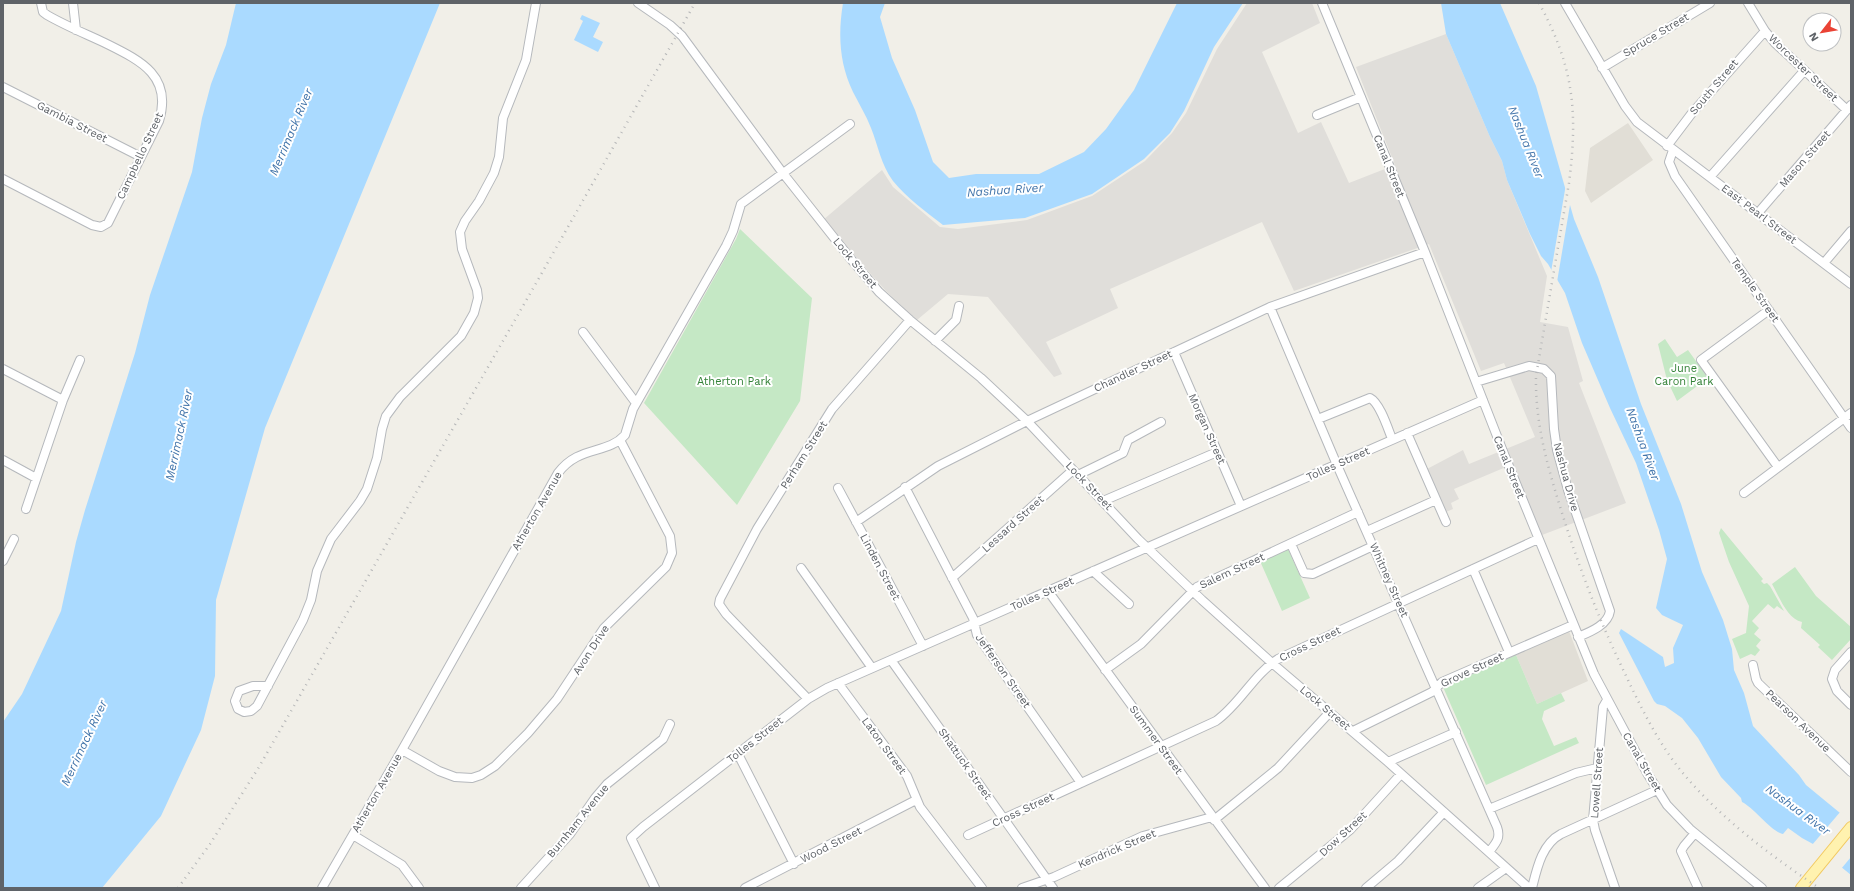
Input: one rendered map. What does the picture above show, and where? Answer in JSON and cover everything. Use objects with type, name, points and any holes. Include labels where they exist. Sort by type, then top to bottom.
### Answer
[{"type":"main road","points":[[1801,888],[1824,858],[1851,827]]},
{"type":"street","name":"Campbello Street","points":[[3,179],[92,225],[101,227],[108,223],[141,157],[162,110],[163,98],[157,80],[144,64],[47,15],[43,12],[41,3]]},
{"type":"street","points":[[74,3],[76,30]]},
{"type":"street","points":[[268,686],[303,620],[311,600],[317,571],[328,543],[360,501],[367,489],[378,458],[382,429],[386,416],[400,397],[461,336],[474,313],[478,298],[477,290],[462,249],[460,232],[494,173],[498,157],[503,118],[526,60],[536,3]]},
{"type":"street","name":"Lock Street","points":[[638,3],[663,20],[682,36],[782,172],[850,258],[880,292],[910,320],[981,378],[1027,421],[1147,548],[1192,590],[1272,663],[1353,731],[1530,888]]},
{"type":"street","name":"Canal Street","points":[[1322,3],[1425,252],[1538,539],[1592,670],[1657,790],[1674,813],[1695,833],[1762,888]]},
{"type":"street","points":[[1565,3],[1602,68],[1633,117],[1643,128],[1670,148]]},
{"type":"street","name":"Spruce Street","points":[[1602,68],[1710,3]]},
{"type":"street","name":"Worcester Street","points":[[1748,3],[1765,30],[1781,50],[1804,71],[1849,107]]},
{"type":"street","name":"South Street","points":[[1670,148],[1692,113],[1765,30]]},
{"type":"street","points":[[1710,177],[1804,71]]},
{"type":"street","name":"Gambia Street","points":[[3,87],[141,157]]},
{"type":"street","points":[[1317,115],[1361,97]]},
{"type":"street","name":"Mason Street","points":[[1758,213],[1849,107]]},
{"type":"street","points":[[620,440],[627,431],[631,413],[636,403],[726,246],[733,231],[739,207],[782,172],[850,124]]},
{"type":"street","name":"East Pearl Street","points":[[1670,148],[1851,284]]},
{"type":"street","name":"Temple Street","points":[[1670,148],[1669,160],[1672,171],[1769,310],[1848,416],[1851,428]]},
{"type":"street","points":[[1824,263],[1851,231]]},
{"type":"street","name":"Chandler Street","points":[[856,522],[905,487],[938,466],[1027,421],[1270,307],[1425,252]]},
{"type":"street","points":[[935,341],[956,320],[959,306]]},
{"type":"street","name":"Whitney Street","points":[[1270,307],[1337,465],[1399,602],[1500,835],[1489,852]]},
{"type":"street","points":[[1769,310],[1701,360],[1778,467]]},
{"type":"street","name":"Perham Street","points":[[808,699],[726,614],[719,604],[723,591],[757,529],[832,409],[910,320]]},
{"type":"street","points":[[584,332],[636,403]]},
{"type":"street","name":"Morgan Street","points":[[1174,352],[1241,506]]},
{"type":"street","points":[[26,509],[63,400],[80,360]]},
{"type":"street","name":"Nashua Drive","points":[[1476,382],[1528,366],[1544,369],[1551,376],[1554,429],[1557,450],[1568,490],[1610,611],[1609,616],[1602,624],[1578,637]]},
{"type":"street","points":[[3,369],[63,400]]},
{"type":"street","points":[[1318,419],[1370,398],[1378,407],[1392,439]]},
{"type":"street","name":"Tolles Street","points":[[655,888],[631,838],[643,826],[808,699],[838,683],[1483,400]]},
{"type":"street","points":[[1744,493],[1848,416]]},
{"type":"street","name":"Lessard Street","points":[[952,578],[1076,472],[1123,453],[1128,440],[1161,422]]},
{"type":"street","points":[[1407,433],[1446,522]]},
{"type":"street","name":"Atherton Avenue","points":[[322,888],[402,750],[558,473],[576,456],[620,440]]},
{"type":"street","name":"Avon Drive","points":[[402,750],[439,771],[455,778],[472,778],[481,775],[495,766],[528,733],[557,699],[604,628],[666,567],[673,548],[670,536],[620,440]]},
{"type":"street","points":[[1103,501],[1217,452]]},
{"type":"street","points":[[3,460],[36,478]]},
{"type":"street","name":"Jefferson Street","points":[[905,487],[973,618],[977,635],[1081,783]]},
{"type":"street","name":"Linden Street","points":[[838,488],[923,646]]},
{"type":"street","points":[[1366,531],[1436,500]]},
{"type":"street","name":"Salem Street","points":[[1105,670],[1141,644],[1192,590],[1358,512]]},
{"type":"street","points":[[3,561],[14,539]]},
{"type":"street","name":"Cross Street","points":[[968,835],[1208,725],[1223,716],[1272,663],[1294,651],[1538,539]]},
{"type":"street","points":[[1291,544],[1304,573],[1313,574],[1373,546]]},
{"type":"street","points":[[801,568],[872,668]]},
{"type":"street","points":[[1473,569],[1509,652]]},
{"type":"street","points":[[1093,571],[1129,604]]},
{"type":"street","name":"Summer Street","points":[[1048,591],[1160,747],[1265,888]]},
{"type":"street","name":"Grove Street","points":[[1353,731],[1432,692],[1442,682],[1573,625]]},
{"type":"street","points":[[1851,652],[1834,672],[1832,681],[1837,692],[1851,705]]},
{"type":"street","name":"Shattuck Street","points":[[891,660],[1053,888]]},
{"type":"street","name":"Pearson Avenue","points":[[1753,665],[1758,683],[1851,772]]},
{"type":"street","name":"Laton Street","points":[[838,683],[906,776],[916,800],[982,888]]},
{"type":"street","name":"Lowell Street","points":[[1607,700],[1603,705],[1593,820],[1615,888]]},
{"type":"street","name":"Kendrick Street","points":[[1022,888],[1047,879],[1143,836],[1213,818],[1278,768],[1330,712]]},
{"type":"street","name":"Burnham Avenue","points":[[521,888],[570,834],[595,798],[607,784],[663,739],[670,724]]},
{"type":"street","points":[[1388,762],[1456,732]]},
{"type":"street","points":[[738,754],[794,864]]},
{"type":"street","points":[[1489,808],[1576,773],[1597,768]]},
{"type":"street","name":"Dow Street","points":[[1279,888],[1350,830],[1401,774]]},
{"type":"street","points":[[1530,888],[1541,859],[1550,842],[1561,834],[1657,790]]},
{"type":"street","name":"Wood Street","points":[[744,888],[794,864],[916,800]]},
{"type":"street","points":[[1366,888],[1390,869],[1444,812]]},
{"type":"street","points":[[1695,833],[1681,851],[1698,888]]},
{"type":"street","points":[[353,835],[402,865],[419,888]]},
{"type":"street","points":[[1478,888],[1506,868]]},
{"type":"shaded area","points":[[1247,3],[1312,3],[1320,23],[1262,52],[1298,133],[1321,122],[1349,183],[1395,165],[1356,67],[1446,34],[1490,137],[1502,161],[1507,180],[1547,276],[1540,322],[1568,327],[1583,381],[1579,383],[1626,503],[1542,535],[1513,464],[1454,489],[1459,499],[1451,503],[1453,509],[1446,512],[1427,469],[1463,450],[1469,464],[1535,437],[1504,363],[1481,371],[1429,244],[1294,291],[1262,222],[1110,289],[1118,308],[1046,342],[1062,374],[1054,377],[988,297],[948,294],[917,320],[886,291],[823,220],[882,170],[893,187],[940,227],[958,229],[1027,220],[1092,196],[1145,161],[1172,133],[1186,113],[1217,49]]},
{"type":"shaded area","points":[[1628,123],[1653,160],[1591,203],[1585,191],[1590,148]]},
{"type":"shaded area","points":[[1569,631],[1588,681],[1537,704],[1516,655]]},
{"type":"green space","name":"Atherton Park","points":[[740,229],[812,298],[800,401],[737,505],[644,403],[736,239]]},
{"type":"green space","name":"June Caron Park","points":[[1665,339],[1677,357],[1688,350],[1708,378],[1677,401],[1667,380],[1658,344]]},
{"type":"green space","points":[[1721,528],[1763,579],[1761,581],[1770,586],[1784,611],[1777,606],[1774,609],[1768,604],[1752,621],[1759,628],[1754,634],[1761,640],[1756,646],[1760,650],[1755,656],[1751,654],[1740,659],[1732,639],[1746,633],[1749,606],[1729,562],[1719,533]]},
{"type":"green space","points":[[1288,549],[1310,598],[1282,611],[1260,561]]},
{"type":"green space","points":[[1795,567],[1816,596],[1851,627],[1851,639],[1832,660],[1818,647],[1820,645],[1801,628],[1802,622],[1797,620],[1788,612],[1772,584]]},
{"type":"green space","points":[[1516,655],[1537,704],[1561,693],[1565,701],[1544,711],[1542,719],[1554,746],[1576,737],[1579,743],[1486,785],[1443,687]]},
{"type":"water","name":"Merrimack River","points":[[236,3],[440,3],[265,428],[216,600],[215,676],[201,730],[161,816],[102,888],[3,888],[3,722],[22,694],[61,611],[76,542],[85,510],[135,353],[150,295],[192,172],[202,118],[211,84],[226,45]]},
{"type":"water","name":"Nashua River","points":[[843,3],[885,3],[880,17],[892,58],[915,110],[933,162],[949,178],[976,174],[1039,174],[1084,152],[1106,129],[1134,90],[1177,3],[1243,3],[1214,47],[1184,111],[1170,133],[1144,159],[1092,194],[1025,218],[943,225],[904,193],[893,181],[885,168],[869,123],[848,81],[842,59],[840,26]]},
{"type":"water","name":"Nashua River","points":[[1441,3],[1500,3],[1536,86],[1574,219],[1598,277],[1641,404],[1681,504],[1702,572],[1723,620],[1732,649],[1734,670],[1744,693],[1753,726],[1799,775],[1806,785],[1851,822],[1851,875],[1813,844],[1788,828],[1783,834],[1779,833],[1742,802],[1741,798],[1721,777],[1698,738],[1682,718],[1665,706],[1657,704],[1654,701],[1619,633],[1621,629],[1663,657],[1665,667],[1674,663],[1673,648],[1683,625],[1662,615],[1656,608],[1667,559],[1659,530],[1636,463],[1582,343],[1565,293],[1548,264],[1541,256],[1530,234],[1507,180],[1502,161],[1490,137],[1446,34]]},
{"type":"water","points":[[582,15],[600,23],[593,37],[603,42],[598,52],[574,40],[583,21],[580,19]]},
{"type":"pier","points":[[1566,184],[1571,199],[1557,282],[1551,272]]},
{"type":"pier","points":[[1841,811],[1851,820],[1851,857],[1841,869],[1812,845]]},
{"type":"railway","points":[[178,888],[210,844],[259,767],[695,3]]},
{"type":"railway","points":[[1539,3],[1551,26],[1560,48],[1566,69],[1573,112],[1573,134],[1569,183],[1536,376],[1536,394],[1540,429],[1547,463],[1574,551],[1611,643],[1633,690],[1647,718],[1672,759],[1697,789],[1746,835],[1819,888]]}]
